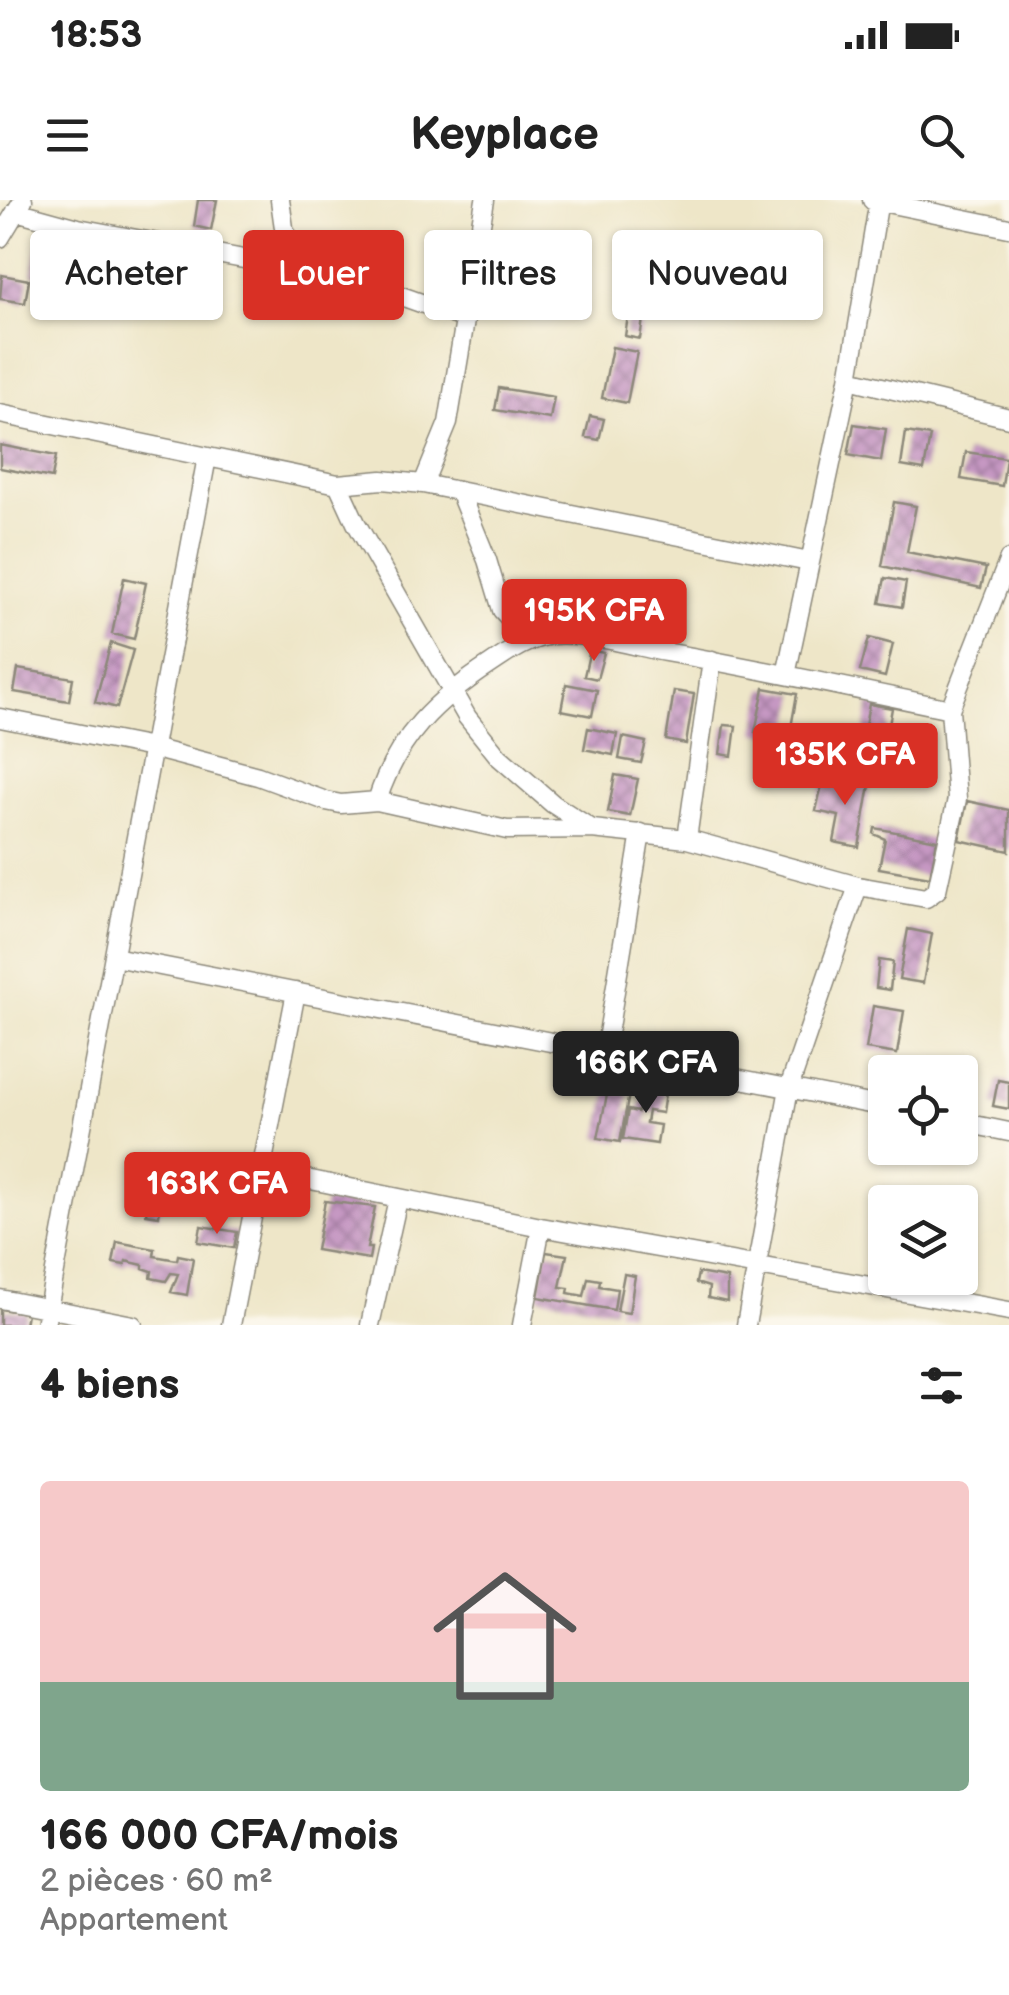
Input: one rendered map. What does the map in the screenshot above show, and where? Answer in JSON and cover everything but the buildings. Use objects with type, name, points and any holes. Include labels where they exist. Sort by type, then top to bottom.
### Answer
[{"type":"street","points":[[280,200],[285,230]]},
{"type":"street","points":[[481,230],[486,200]]},
{"type":"street","points":[[786,675],[849,379],[877,200],[1009,228]]},
{"type":"street","points":[[0,238],[20,206],[78,228],[243,258]]},
{"type":"street","points":[[424,484],[448,423],[466,320]]},
{"type":"street","points":[[849,379],[1009,418]]},
{"type":"street","points":[[0,414],[338,484],[382,480],[424,484],[809,562]]},
{"type":"street","points":[[47,1317],[206,457]]},
{"type":"street","points":[[338,484],[467,717],[499,757],[554,804],[592,829]]},
{"type":"street","points":[[459,491],[502,610],[530,640]]},
{"type":"street","points":[[0,718],[152,748],[258,776],[341,804],[377,801],[507,830],[592,829],[687,839],[858,886],[926,898],[937,890],[956,799],[950,708],[1006,570]]},
{"type":"street","points":[[377,801],[394,757],[411,730],[452,690],[530,640],[550,636],[574,635],[950,708]]},
{"type":"street","points":[[687,839],[712,660]]},
{"type":"street","points":[[605,1052],[641,832]]},
{"type":"street","points":[[746,1325],[789,1088],[858,886]]},
{"type":"street","points":[[114,957],[868,1104]]},
{"type":"street","points":[[232,1325],[296,992]]},
{"type":"street","points":[[978,1126],[1009,1132]]},
{"type":"street","points":[[262,1170],[1006,1315]]},
{"type":"street","points":[[370,1325],[398,1199]]},
{"type":"street","points":[[522,1325],[541,1227]]},
{"type":"street","points":[[0,1299],[47,1317],[133,1325]]}]
